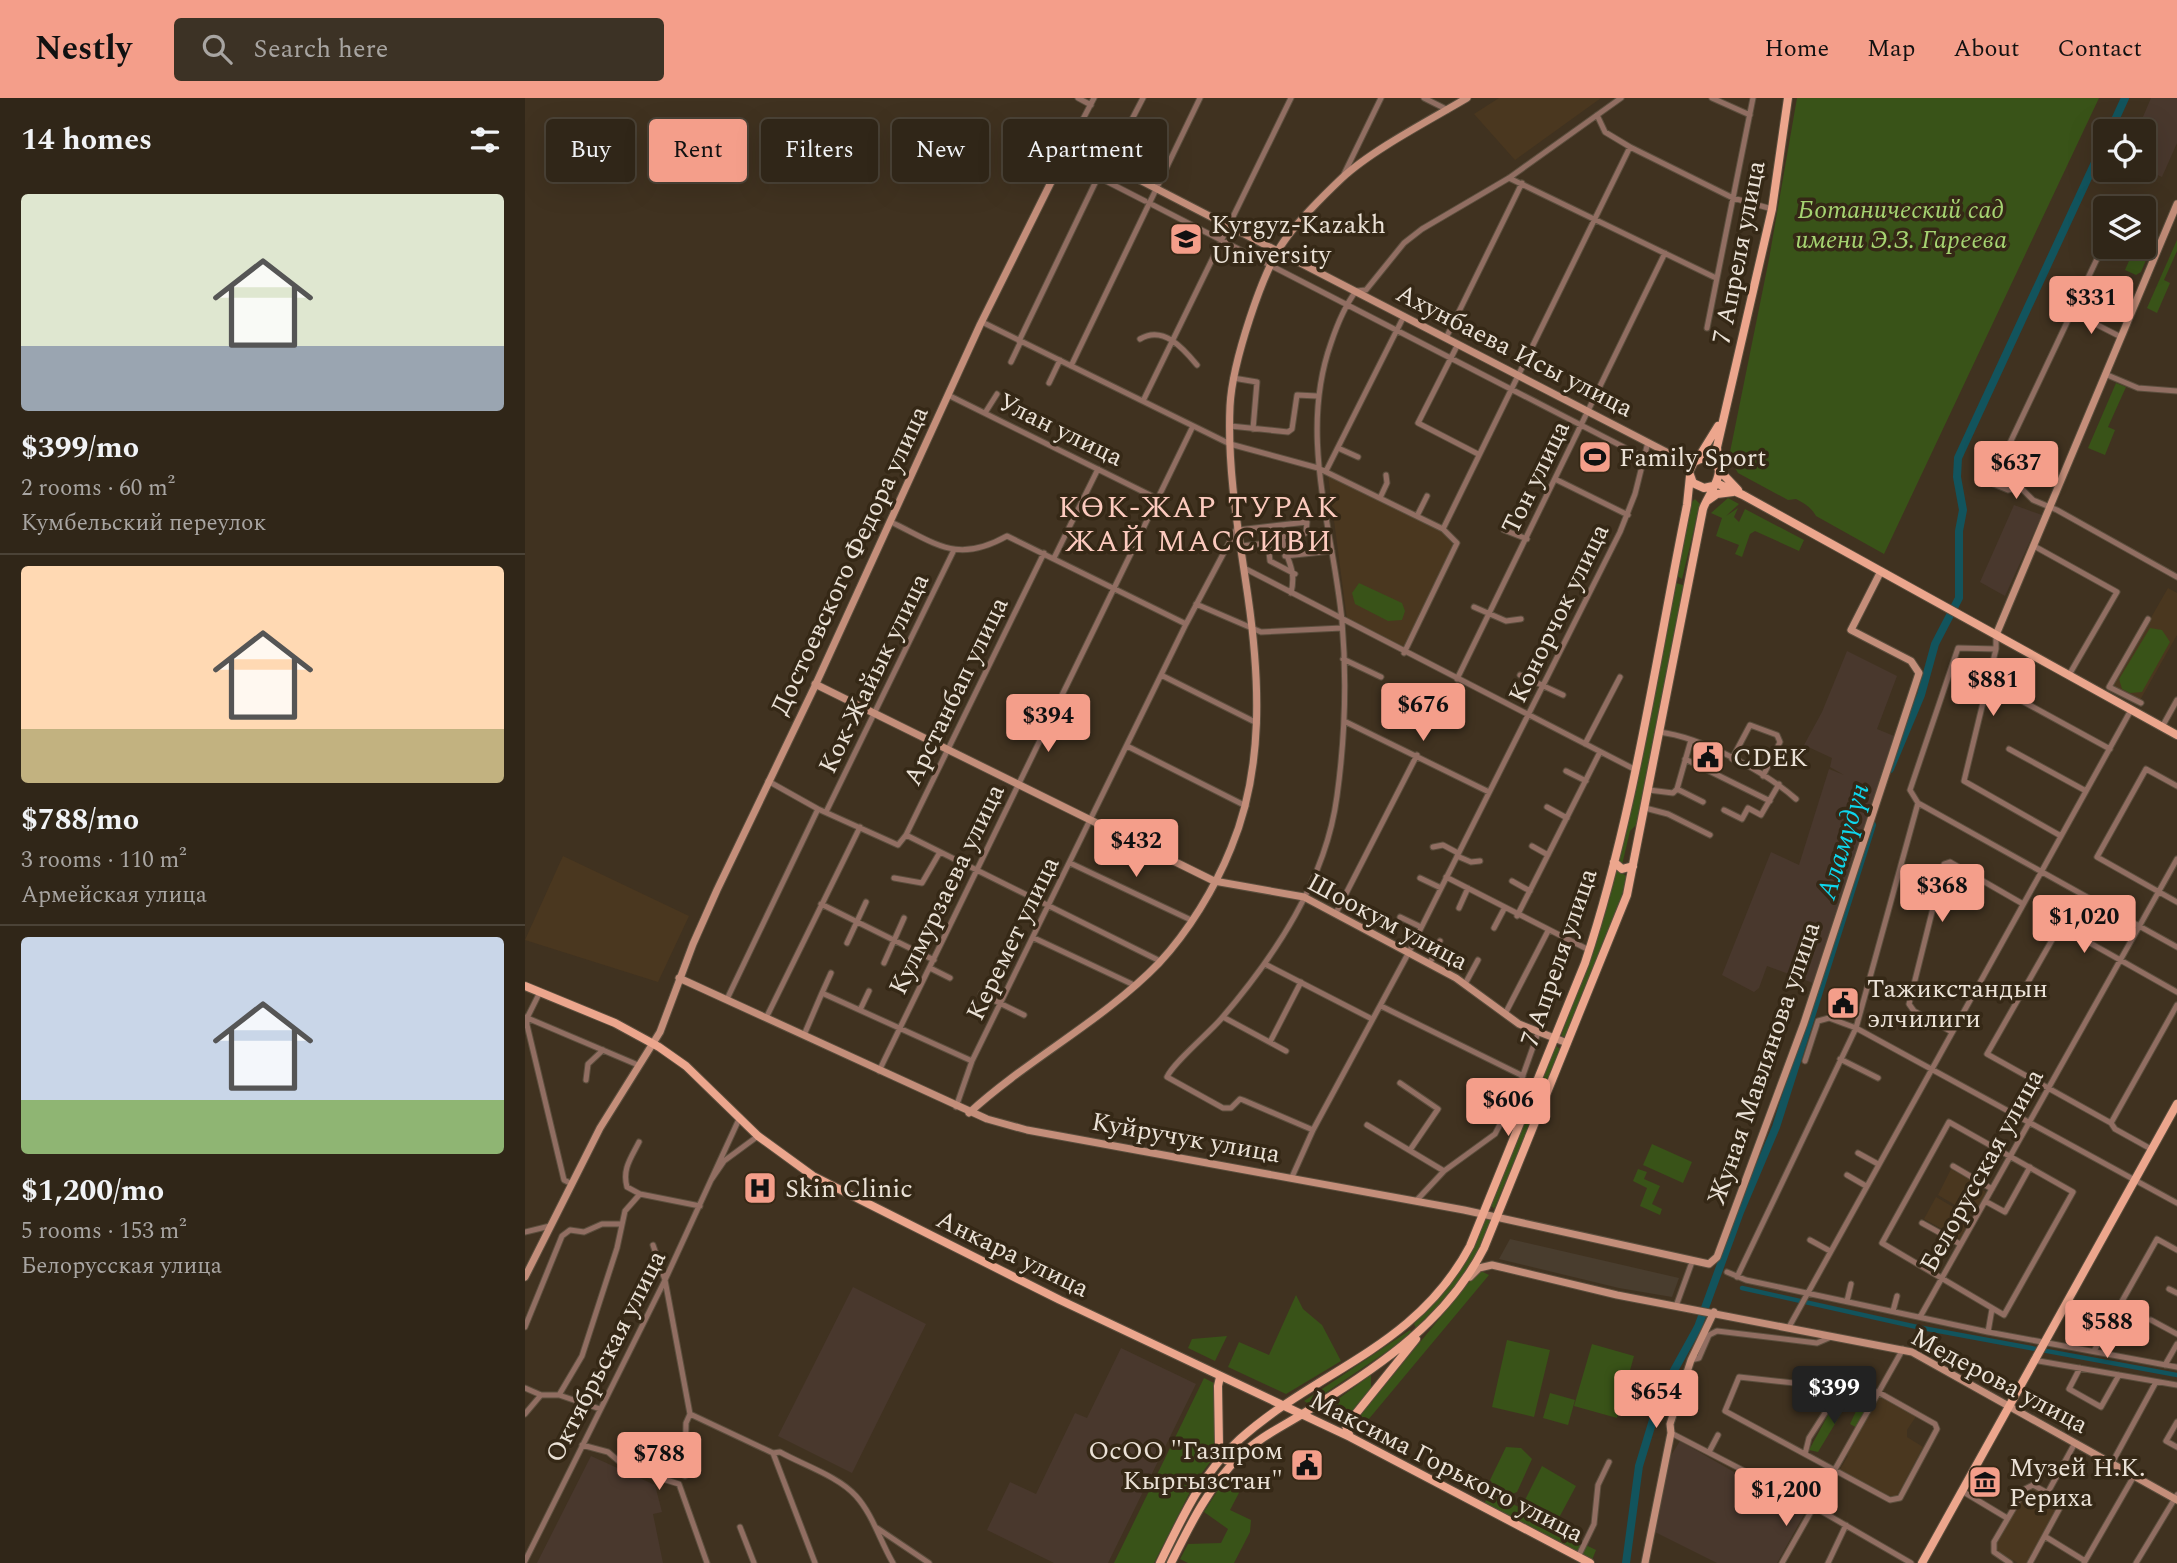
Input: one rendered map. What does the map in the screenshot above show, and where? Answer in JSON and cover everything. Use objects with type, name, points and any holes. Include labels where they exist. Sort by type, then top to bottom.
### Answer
[{"type":"main road","name":"7 Апреля улица","points":[[1719,468],[1717,447],[1772,209],[1788,98]]},
{"type":"main road","name":"7 Апреля улица","points":[[1696,461],[1724,414]]},
{"type":"main road","points":[[1742,495],[1708,458],[1696,461],[1690,473],[1696,485],[1714,485],[1742,495],[2177,735]]},
{"type":"main road","points":[[1714,485],[1719,468]]},
{"type":"main road","name":"7 Апреля улица","points":[[1160,1563],[1194,1495],[1223,1457],[1250,1430],[1408,1324],[1444,1288],[1476,1231],[1589,950],[1614,862],[1687,505],[1690,473]]},
{"type":"main road","name":"7 Апреля улица","points":[[1171,1563],[1202,1504],[1231,1465],[1263,1436],[1313,1408],[1419,1334],[1464,1282],[1484,1248],[1622,909],[1649,790],[1687,582],[1704,505],[1714,485]]},
{"type":"main road","points":[[1704,505],[1709,499],[1724,492],[1742,495]]},
{"type":"main road","points":[[1672,579],[1687,582]]},
{"type":"main road","points":[[1614,862],[1622,869],[1633,866]]},
{"type":"main road","name":"Анкара улица","points":[[525,986],[653,1042],[685,1066],[758,1136],[799,1167],[850,1197],[1285,1406]]},
{"type":"main road","points":[[1922,1563],[2177,1104]]},
{"type":"main road","points":[[1350,1437],[1346,1429],[1349,1421],[1419,1334],[1408,1324]]},
{"type":"main road","points":[[1220,1377],[1218,1422],[1223,1457],[1231,1465]]},
{"type":"main road","name":"Максима Горького улица","points":[[1285,1406],[1350,1437],[1590,1563]]},
{"type":"street","points":[[1078,98],[1093,101]]},
{"type":"street","points":[[1132,119],[1143,98]]},
{"type":"street","points":[[1071,366],[1200,98]]},
{"type":"street","points":[[1143,401],[1290,98]]},
{"type":"street","points":[[1343,176],[1381,98]]},
{"type":"street","points":[[1424,98],[1448,110]]},
{"type":"street","points":[[969,1113],[1134,985],[1160,961],[1191,920],[1231,849],[1246,806],[1257,723],[1253,631],[1238,528],[1230,444],[1233,378],[1250,320],[1271,265],[1286,237],[1343,176],[1467,98]]},
{"type":"street","points":[[1313,1130],[1240,1099],[1231,1108],[1223,1108],[1167,1077],[1223,1017],[1265,964],[1304,897],[1317,868],[1336,803],[1346,722],[1342,621],[1318,468],[1317,396],[1326,356],[1347,303],[1356,291],[1366,290],[1404,243],[1422,229],[1509,178],[1621,98]]},
{"type":"street","points":[[1712,98],[1750,115]]},
{"type":"street","points":[[1707,328],[1753,98]]},
{"type":"street","name":"Достоевского Федора улица","points":[[1083,119],[1093,101]]},
{"type":"street","points":[[1597,116],[1605,132],[1630,147],[1733,198],[1772,209]]},
{"type":"street","points":[[1443,529],[1630,147]]},
{"type":"street","points":[[1509,178],[1716,278]]},
{"type":"street","name":"Достоевского Федора улица","points":[[525,1277],[613,1104],[667,1015],[679,978],[768,781],[982,322],[1051,182]]},
{"type":"street","points":[[1011,362],[1096,182]]},
{"type":"street","points":[[1108,182],[1145,201]]},
{"type":"street","name":"Ахунбаева Исы улица","points":[[1143,182],[1678,458],[1696,461]]},
{"type":"street","points":[[1446,338],[1523,183]]},
{"type":"street","points":[[2061,836],[1964,781],[1989,683],[1996,635],[2047,508],[2177,204]]},
{"type":"street","points":[[1153,205],[1643,457]]},
{"type":"street","name":"Тон улица","points":[[1457,679],[1557,480],[1665,253]]},
{"type":"street","points":[[2097,259],[1991,483],[2008,490],[2020,488],[2047,508],[2057,510],[2177,577]]},
{"type":"street","points":[[2072,312],[2122,337]]},
{"type":"street","points":[[1327,471],[1404,316]]},
{"type":"street","points":[[982,322],[1230,444],[1327,471],[1443,529],[1457,543],[1404,653]]},
{"type":"street","points":[[1140,339],[1157,335],[1172,341],[1182,346],[1197,365]]},
{"type":"street","points":[[1458,344],[1418,423],[1478,454]]},
{"type":"street","points":[[1049,383],[1060,360]]},
{"type":"street","points":[[2105,374],[2138,388],[2177,391]]},
{"type":"street","points":[[1233,378],[1258,382],[1253,429]]},
{"type":"street","points":[[985,413],[997,394]]},
{"type":"street","name":"Улан улица","points":[[948,395],[1158,499]]},
{"type":"street","points":[[1230,426],[1291,431],[1297,395],[1317,396]]},
{"type":"street","name":"Кулмурзаева улица","points":[[879,1071],[1193,426]]},
{"type":"street","name":"Конорчок улица","points":[[1292,1178],[1313,1130],[1409,952],[1628,515],[1648,442]]},
{"type":"street","points":[[1338,447],[1359,457]]},
{"type":"street","name":"Ахунбаева Исы улица","points":[[1678,458],[1690,473]]},
{"type":"street","points":[[1054,558],[1098,469]]},
{"type":"street","points":[[1380,498],[1387,483],[1386,475]]},
{"type":"street","points":[[1557,480],[1628,515]]},
{"type":"street","points":[[1417,516],[1427,496]]},
{"type":"street","points":[[891,522],[954,552],[990,545],[1007,536],[1186,624]]},
{"type":"street","points":[[1238,528],[1307,522],[1306,533],[1282,537],[1268,543],[1241,546]]},
{"type":"street","name":"Керемет улица","points":[[955,1107],[972,1061],[1186,624],[1238,528]]},
{"type":"street","points":[[1504,530],[1527,540]]},
{"type":"street","points":[[1282,537],[1285,556],[1295,574],[1291,593]]},
{"type":"street","points":[[1268,543],[1270,561],[1295,574]]},
{"type":"street","points":[[2034,546],[2117,592],[2069,675]]},
{"type":"street","points":[[1285,556],[1332,551]]},
{"type":"street","name":"Кок-Жайык улица","points":[[827,810],[954,552]]},
{"type":"street","name":"Арстанбап улица","points":[[860,827],[898,845],[906,835],[1044,553]]},
{"type":"street","points":[[1244,568],[1404,653],[1634,769]]},
{"type":"street","name":"Жуная Мавлянова улица","points":[[1709,1264],[1719,1253],[1804,1024],[1919,673],[1911,661],[1851,630],[1881,571]]},
{"type":"street","points":[[1196,604],[1253,631],[1342,628]]},
{"type":"street","points":[[1474,607],[1506,621],[1521,620]]},
{"type":"street","points":[[2141,703],[2109,687],[2148,619]]},
{"type":"street","points":[[1996,649],[1958,648],[1910,790],[1918,803],[2177,947]]},
{"type":"street","points":[[1343,659],[1381,677]]},
{"type":"street","points":[[1161,675],[1257,723]]},
{"type":"street","points":[[1520,675],[1563,695]]},
{"type":"street","points":[[1585,744],[1620,677]]},
{"type":"street","points":[[1989,683],[2110,749]]},
{"type":"street","name":"Шоокум улица","points":[[815,684],[1215,881],[1304,897],[1430,963],[1465,984],[1505,1014],[1538,1032],[1567,1043]]},
{"type":"street","points":[[2162,727],[2177,700]]},
{"type":"street","points":[[1789,1327],[2131,710]]},
{"type":"street","points":[[1346,722],[1489,792]]},
{"type":"street","points":[[1731,759],[1750,725],[1777,735],[1780,742],[1763,776]]},
{"type":"street","points":[[1659,732],[1691,740],[1731,759],[1779,784],[1796,799]]},
{"type":"street","points":[[1649,790],[1672,793],[1677,789],[1691,740]]},
{"type":"street","points":[[1127,746],[1246,806]]},
{"type":"street","points":[[2009,749],[2086,791]]},
{"type":"street","points":[[1517,916],[1600,752]]},
{"type":"street","points":[[1336,913],[1417,755]]},
{"type":"street","points":[[1685,759],[1770,801]]},
{"type":"street","points":[[2177,786],[2146,769],[2097,857],[2177,902]]},
{"type":"street","points":[[1566,771],[1586,781]]},
{"type":"street","points":[[766,1018],[860,827],[827,810],[818,809],[768,781]]},
{"type":"street","points":[[1724,810],[1742,820],[1748,808],[1761,815],[1779,784]]},
{"type":"street","points":[[1677,789],[1703,802]]},
{"type":"street","points":[[1737,1277],[1856,1028],[1918,803]]},
{"type":"street","points":[[1547,807],[1567,818]]},
{"type":"street","points":[[1645,808],[1668,814],[1710,835]]},
{"type":"street","name":"Кок-Жайык улица","points":[[726,999],[818,809]]},
{"type":"street","points":[[906,835],[1160,961]]},
{"type":"street","points":[[1433,847],[1443,845],[1471,862],[1480,861]]},
{"type":"street","points":[[1532,846],[1548,855]]},
{"type":"street","points":[[894,878],[922,883],[940,852]]},
{"type":"street","name":"Белорусская улица","points":[[1920,1317],[2177,859]]},
{"type":"street","points":[[1952,1032],[1914,1011],[1909,1004],[1944,864],[1950,862],[2023,904]]},
{"type":"street","points":[[1070,863],[1191,920]]},
{"type":"street","points":[[1446,877],[1517,916],[1589,950]]},
{"type":"street","points":[[1420,878],[1441,888]]},
{"type":"street","points":[[1512,881],[1530,891]]},
{"type":"street","points":[[1459,908],[1468,888]]},
{"type":"street","points":[[847,943],[866,902]]},
{"type":"street","points":[[821,904],[934,960]]},
{"type":"street","points":[[1495,928],[1504,909]]},
{"type":"street","points":[[1400,917],[1421,928]]},
{"type":"street","points":[[884,964],[904,918]]},
{"type":"street","points":[[2151,1149],[2115,1129],[2112,1123],[1987,1054],[2060,926],[2177,992]]},
{"type":"street","points":[[1505,1014],[1548,931]]},
{"type":"street","points":[[1034,938],[1134,985]]},
{"type":"street","points":[[1430,963],[1440,941]]},
{"type":"street","points":[[1465,984],[1478,960]]},
{"type":"street","points":[[1265,964],[1372,1020]]},
{"type":"street","points":[[930,968],[950,978]]},
{"type":"street","points":[[804,1035],[831,973]]},
{"type":"street","name":"Куйручук улица","points":[[679,978],[955,1107],[1027,1130],[1483,1214],[1691,1265],[1709,1264]]},
{"type":"street","points":[[1270,1042],[1301,982]]},
{"type":"street","points":[[860,1010],[869,991]]},
{"type":"street","points":[[540,992],[526,1017],[564,1180],[572,1184]]},
{"type":"street","name":"Кулмурзаева улица","points":[[823,993],[972,1061]]},
{"type":"street","points":[[981,994],[1024,1015]]},
{"type":"street","points":[[2112,1123],[2177,1005]]},
{"type":"street","points":[[1381,1006],[1523,1076]]},
{"type":"street","points":[[526,1017],[638,1065]]},
{"type":"street","points":[[1223,1017],[1286,1051]]},
{"type":"street","points":[[1805,1061],[1818,1021],[1829,1018],[1856,1028],[1932,1067],[2177,1203]]},
{"type":"street","points":[[1416,1201],[1444,1171],[1495,1134],[1523,1076],[1538,1032]]},
{"type":"street","points":[[586,1080],[588,1064],[603,1050]]},
{"type":"street","points":[[1840,1059],[1878,1078]]},
{"type":"street","points":[[1400,1083],[1436,1105],[1438,1109],[1410,1150]]},
{"type":"street","name":"Октябрьская улица","points":[[525,1561],[665,1280],[740,1117]]},
{"type":"street","points":[[1949,1122],[2030,1167],[2073,1192],[2004,1315],[1882,1243],[1949,1122]]},
{"type":"street","points":[[1367,1125],[1444,1171]]},
{"type":"street","name":"Октябрьская улица","points":[[711,1180],[724,1161],[758,1136]]},
{"type":"street","points":[[730,1139],[741,1148]]},
{"type":"street","points":[[639,1142],[625,1169],[627,1187],[640,1194],[700,1206]]},
{"type":"street","points":[[1858,1153],[1878,1164]]},
{"type":"street","points":[[1953,1166],[1992,1189]]},
{"type":"street","points":[[1985,1201],[2005,1212],[2030,1167]]},
{"type":"street","points":[[1847,1175],[1866,1186]]},
{"type":"street","name":"Октябрьская улица","points":[[541,1395],[559,1395],[582,1356],[617,1248],[625,1211],[640,1194]]},
{"type":"street","points":[[1922,1223],[1960,1244]]},
{"type":"street","points":[[525,1327],[562,1236],[570,1230],[584,1232],[602,1224],[622,1224]]},
{"type":"street","points":[[525,1231],[550,1226]]},
{"type":"street","points":[[2094,1351],[2157,1239],[2177,1250]]},
{"type":"street","points":[[1810,1240],[1830,1251]]},
{"type":"street","points":[[653,1245],[665,1280],[690,1414],[686,1423],[685,1476]]},
{"type":"street","points":[[1464,1282],[1479,1268],[1492,1265],[1484,1256],[1484,1248]]},
{"type":"street","name":"Медерова улица","points":[[1492,1265],[1676,1306],[1903,1349],[2176,1498]]},
{"type":"street","points":[[1676,1306],[1691,1265]]},
{"type":"street","points":[[1727,1272],[1737,1277],[1988,1332],[2177,1367]]},
{"type":"street","points":[[1847,1301],[1851,1284]]},
{"type":"street","points":[[2169,1289],[2177,1293]]},
{"type":"street","points":[[1893,1311],[1897,1296]]},
{"type":"street","points":[[1988,1332],[1992,1309]]},
{"type":"street","points":[[1645,1563],[1671,1433],[1670,1424],[1691,1360],[1712,1312]]},
{"type":"street","points":[[2151,1320],[2177,1334]]},
{"type":"street","name":"Медерова улица","points":[[1691,1360],[1699,1358],[1709,1335],[1717,1331],[1817,1343],[1834,1336]]},
{"type":"street","points":[[2165,1365],[2177,1344]]},
{"type":"street","points":[[1782,1563],[1903,1349]]},
{"type":"street","points":[[2035,1357],[2177,1385]]},
{"type":"street","points":[[2080,1368],[2069,1389],[2101,1407],[2119,1375]]},
{"type":"street","points":[[1739,1377],[1841,1388],[1878,1392],[1935,1424],[1935,1435],[1895,1502],[1725,1411],[1739,1377]]},
{"type":"street","points":[[2112,1463],[2155,1382]]},
{"type":"street","points":[[525,1388],[541,1395],[525,1414]]},
{"type":"street","points":[[1805,1454],[1809,1438],[1841,1388]]},
{"type":"street","points":[[559,1395],[600,1409]]},
{"type":"street","points":[[690,1414],[773,1453],[780,1452],[848,1488],[858,1497],[877,1528],[893,1563]]},
{"type":"street","points":[[2177,1422],[2166,1441],[2177,1447]]},
{"type":"street","points":[[1671,1433],[1814,1507],[1911,1563]]},
{"type":"street","points":[[1709,1452],[1718,1435]]},
{"type":"street","points":[[2048,1492],[2075,1443]]},
{"type":"street","points":[[582,1445],[608,1452],[627,1468],[679,1484],[707,1563]]},
{"type":"street","points":[[773,1453],[814,1560]]},
{"type":"street","points":[[1578,1557],[1594,1524],[1598,1485],[1609,1462]]},
{"type":"street","points":[[2046,1537],[2084,1562],[2134,1476]]},
{"type":"street","points":[[2008,1562],[1993,1548],[2007,1518],[2028,1485],[2048,1492],[2063,1504],[2030,1563]]},
{"type":"street","points":[[1961,1490],[2007,1518]]},
{"type":"street","points":[[2136,1563],[2176,1498]]},
{"type":"street","points":[[1828,1563],[1846,1525]]},
{"type":"street","points":[[740,1527],[754,1563]]},
{"type":"street","points":[[877,1528],[929,1563]]},
{"type":"shaded area","points":[[1499,98],[1601,98],[1515,160],[1474,114]]},
{"type":"shaded area","points":[[2151,98],[2177,98],[2177,143],[2162,177],[2156,174],[2156,119],[2142,119]]},
{"type":"shaded area","points":[[1328,475],[1441,530],[1453,544],[1405,648],[1347,619]]},
{"type":"shaded area","points":[[2014,505],[2042,515],[2005,596],[1980,582]]},
{"type":"shaded area","points":[[2168,588],[2177,593],[2177,635],[2139,702],[2112,686]]},
{"type":"shaded area","points":[[1847,651],[1897,676],[1877,729],[1894,736],[1813,983],[1767,966],[1759,988],[1754,992],[1722,975],[1771,852],[1799,865],[1829,769],[1844,775],[1830,767],[1832,758],[1804,745],[1822,712]]},
{"type":"shaded area","points":[[563,856],[689,916],[658,982],[525,940]]},
{"type":"shaded area","points":[[1951,1169],[1983,1187],[1982,1190],[1986,1192],[1974,1216],[1938,1195]]},
{"type":"shaded area","points":[[1936,1197],[1972,1218],[1960,1239],[1924,1219]]},
{"type":"shaded area","points":[[1510,1239],[1679,1278],[1672,1297],[1619,1288],[1499,1259]]},
{"type":"shaded area","points":[[853,1287],[926,1324],[852,1473],[778,1436]]},
{"type":"shaded area","points":[[1121,1348],[1196,1384],[1108,1563],[1054,1563],[987,1530],[1010,1482],[1036,1494],[1075,1413],[1087,1418]]},
{"type":"shaded area","points":[[1881,1397],[1917,1415],[1907,1430],[1907,1437],[1923,1447],[1895,1500],[1839,1471],[1848,1456],[1845,1454],[1875,1400]]},
{"type":"shaded area","points":[[1680,1441],[1805,1513],[1777,1563],[1717,1563],[1653,1531],[1667,1462]]},
{"type":"shaded area","points":[[591,1456],[655,1485],[662,1512],[653,1514],[663,1563],[537,1563]]},
{"type":"shaded area","points":[[2033,1487],[2057,1501],[2060,1509],[2027,1563],[2018,1563],[1997,1551],[1995,1546],[2027,1490]]},
{"type":"green space","name":"Ботанический сад имени Э.З. Гареева","points":[[1797,98],[2099,98],[1884,554],[1816,516],[1810,508],[1796,499],[1788,500],[1738,473],[1729,457],[1769,259]]},
{"type":"green space","points":[[2177,240],[2177,251],[2164,280],[2170,283],[2157,313],[2147,308]]},
{"type":"green space","points":[[2130,259],[2146,259],[2141,272],[2136,275],[2125,270]]},
{"type":"green space","points":[[2116,383],[2126,387],[2108,427],[2115,430],[2105,455],[2088,448]]},
{"type":"green space","points":[[1728,498],[1739,504],[1726,516],[1738,508],[1734,517],[1739,522],[1745,509],[1804,540],[1799,551],[1755,531],[1750,534],[1742,557],[1735,554],[1739,545],[1716,536],[1722,518],[1711,513]]},
{"type":"green space","points":[[1695,499],[1700,504],[1682,579],[1677,576],[1691,503]]},
{"type":"green space","points":[[1359,583],[1402,603],[1405,611],[1402,620],[1388,621],[1355,604],[1352,593]]},
{"type":"green space","points":[[1676,583],[1683,585],[1683,588],[1638,823],[1630,831],[1622,865],[1617,862]]},
{"type":"green space","points":[[2150,628],[2162,630],[2170,642],[2142,692],[2130,693],[2122,689],[2119,679]]},
{"type":"green space","points":[[1619,870],[1628,878],[1615,919],[1565,1036],[1561,1037],[1615,871]]},
{"type":"green space","points":[[1555,1045],[1561,1050],[1494,1209],[1491,1205]]},
{"type":"green space","points":[[1652,1144],[1692,1162],[1683,1183],[1643,1165]]},
{"type":"green space","points":[[1638,1169],[1647,1172],[1644,1179],[1660,1186],[1652,1204],[1662,1209],[1660,1215],[1640,1206],[1647,1188],[1633,1181]]},
{"type":"green space","points":[[1486,1219],[1492,1221],[1472,1266],[1441,1308],[1416,1328],[1414,1324],[1457,1276]]},
{"type":"green space","points":[[1479,1270],[1489,1275],[1358,1432],[1350,1428]]},
{"type":"green space","points":[[1296,1295],[1303,1309],[1322,1325],[1341,1361],[1286,1394],[1228,1367],[1239,1342],[1269,1355]]},
{"type":"green space","points":[[1410,1330],[1413,1334],[1309,1404],[1304,1401]]},
{"type":"green space","points":[[1227,1336],[1215,1361],[1188,1348],[1192,1339]]},
{"type":"green space","points":[[1507,1340],[1550,1350],[1534,1417],[1492,1407]]},
{"type":"green space","points":[[1592,1344],[1634,1356],[1617,1418],[1574,1406]]},
{"type":"green space","points":[[1371,1375],[1371,1388],[1345,1421],[1323,1410]]},
{"type":"green space","points":[[1204,1378],[1214,1383],[1214,1457],[1195,1482],[1154,1563],[1114,1563]]},
{"type":"green space","points":[[1550,1393],[1575,1400],[1568,1425],[1543,1418]]},
{"type":"green space","points":[[1840,1393],[1875,1394],[1857,1428],[1850,1424],[1857,1409],[1847,1404],[1818,1452],[1809,1450]]},
{"type":"green space","points":[[1506,1447],[1521,1448],[1532,1459],[1517,1492],[1510,1495],[1500,1492],[1490,1480]]},
{"type":"green space","points":[[1542,1466],[1576,1486],[1553,1529],[1596,1550],[1592,1560],[1484,1504],[1490,1493],[1521,1508]]},
{"type":"green space","points":[[1225,1479],[1242,1487],[1230,1510],[1251,1520],[1250,1532],[1234,1563],[1188,1563],[1180,1559],[1188,1544],[1221,1543],[1228,1529],[1204,1512]]},
{"type":"waterway","name":"Аламүдүн","points":[[2115,119],[2125,98]]},
{"type":"waterway","name":"Аламүдүн","points":[[1890,769],[1921,695],[1935,644],[1959,598],[1959,531],[1963,510],[1957,477],[1958,458],[2093,167]]},
{"type":"waterway","name":"Аламүдүн","points":[[1626,1563],[1639,1466],[1661,1394],[1698,1327],[1740,1212],[1776,1127],[1872,825]]},
{"type":"waterway","points":[[1742,1288],[1917,1327],[2177,1375]]},
{"type":"place","name":"Kyrgyz-Kazakh University","points":[[1186,239]]},
{"type":"place","name":"Family Sport","points":[[1595,457]]},
{"type":"place","name":"CDEK","points":[[1708,757]]},
{"type":"place","name":"Тажикстандын элчилиги","points":[[1843,1003]]},
{"type":"place","name":"Skin Clinic","points":[[760,1188]]},
{"type":"place","name":"ОсОО \"Газпром Кыргызстан\"","points":[[1307,1465]]},
{"type":"place","name":"Музей Н.К. Рериха","points":[[1985,1482]]},
{"type":"district","name":"КӨК-ЖАР ТУРАК ЖАЙ МАССИВИ","points":[[1199,524]]}]
